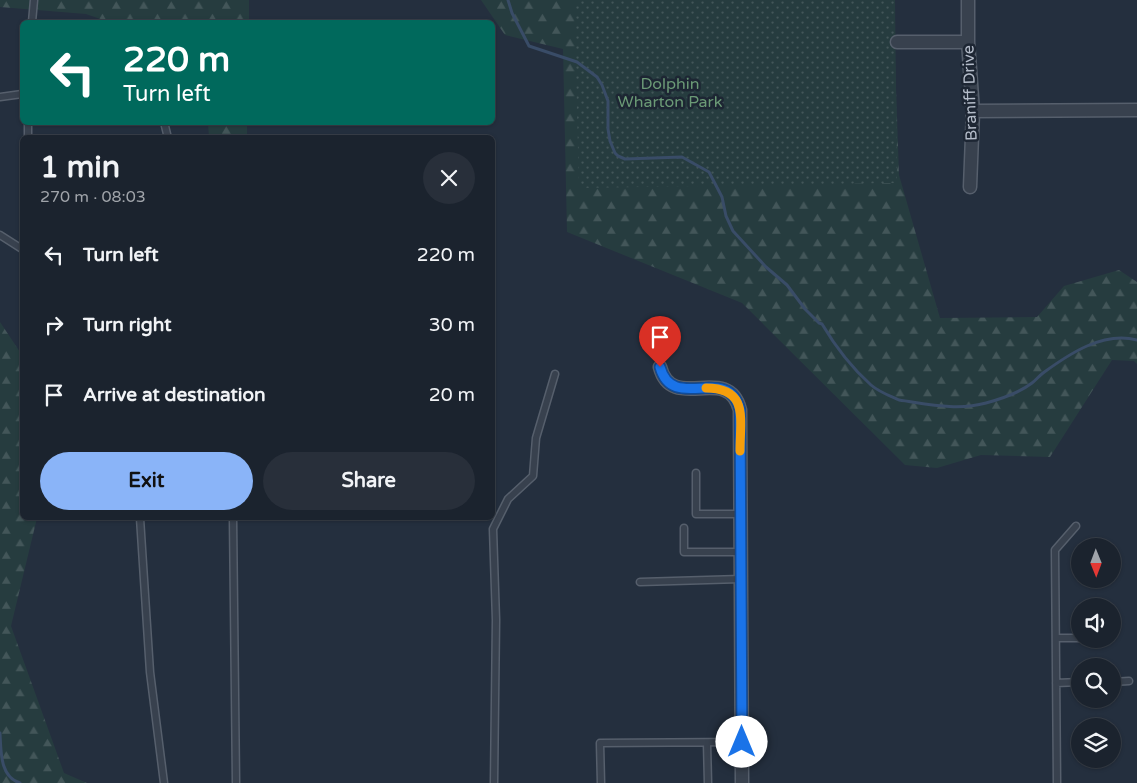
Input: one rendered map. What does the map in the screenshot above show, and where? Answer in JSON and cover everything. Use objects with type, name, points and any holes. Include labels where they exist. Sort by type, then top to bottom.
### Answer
[{"type":"street","name":"Braniff Drive","points":[[968,0],[968,42],[973,111],[970,187]]},
{"type":"street","points":[[897,42],[968,42]]},
{"type":"street","points":[[973,111],[1137,110]]},
{"type":"street","points":[[660,367],[663,376],[669,384],[677,388],[718,388],[730,392],[738,401],[740,410],[742,783]]},
{"type":"lane","points":[[32,20],[34,0]]},
{"type":"lane","points":[[0,97],[20,94]]},
{"type":"lane","points":[[0,235],[20,249]]},
{"type":"lane","points":[[494,783],[496,620],[493,529],[508,499],[533,476],[536,438],[555,374]]},
{"type":"lane","points":[[696,473],[696,514],[741,514]]},
{"type":"lane","points":[[140,520],[150,672],[164,783]]},
{"type":"lane","points":[[232,520],[236,783]]},
{"type":"lane","points":[[1057,783],[1055,550],[1076,526]]},
{"type":"lane","points":[[684,528],[684,552],[741,552]]},
{"type":"lane","points":[[640,582],[741,580]]},
{"type":"lane","points":[[1056,638],[1071,638]]},
{"type":"lane","points":[[1121,681],[1129,681]]},
{"type":"lane","points":[[1056,683],[1071,682]]},
{"type":"lane","points":[[601,783],[600,743],[742,742]]},
{"type":"lane","points":[[707,743],[708,783]]},
{"type":"green space","points":[[0,0],[249,0],[249,20],[103,20],[86,14],[0,7]]},
{"type":"green space","points":[[481,0],[893,0],[899,175],[940,318],[1037,317],[1064,286],[1119,270],[1137,282],[1137,364],[1134,361],[1112,360],[1050,457],[981,455],[937,468],[905,465],[742,303],[567,232],[563,49],[505,35]]},
{"type":"green space","name":"Dolphin Wharton Park","points":[[574,0],[895,0],[897,183],[579,188]]},
{"type":"green space","points":[[208,125],[247,125],[247,135],[209,135]]},
{"type":"green space","points":[[0,322],[20,352],[20,520],[37,520],[11,626],[64,773],[87,783],[0,783]]},
{"type":"waterway","points":[[508,0],[512,13],[529,46],[577,62],[597,77],[608,101],[608,129],[615,153],[625,159],[682,157],[709,172],[722,197],[726,216],[733,231],[766,267],[787,285],[805,309],[822,324],[838,348],[857,371],[881,392],[899,400],[942,406],[953,407],[986,403],[1021,390],[1043,373],[1087,346],[1099,341],[1112,339],[1137,340]]},
{"type":"waterway","points":[[0,733],[1,756],[5,770],[13,780],[20,783]]},
{"type":"slow traffic","points":[[706,388],[718,388],[730,392],[738,401],[740,410],[740,451]]},
{"type":"route","points":[[660,367],[663,376],[669,384],[677,388],[718,388],[730,392],[738,401],[740,410],[742,742]]}]
